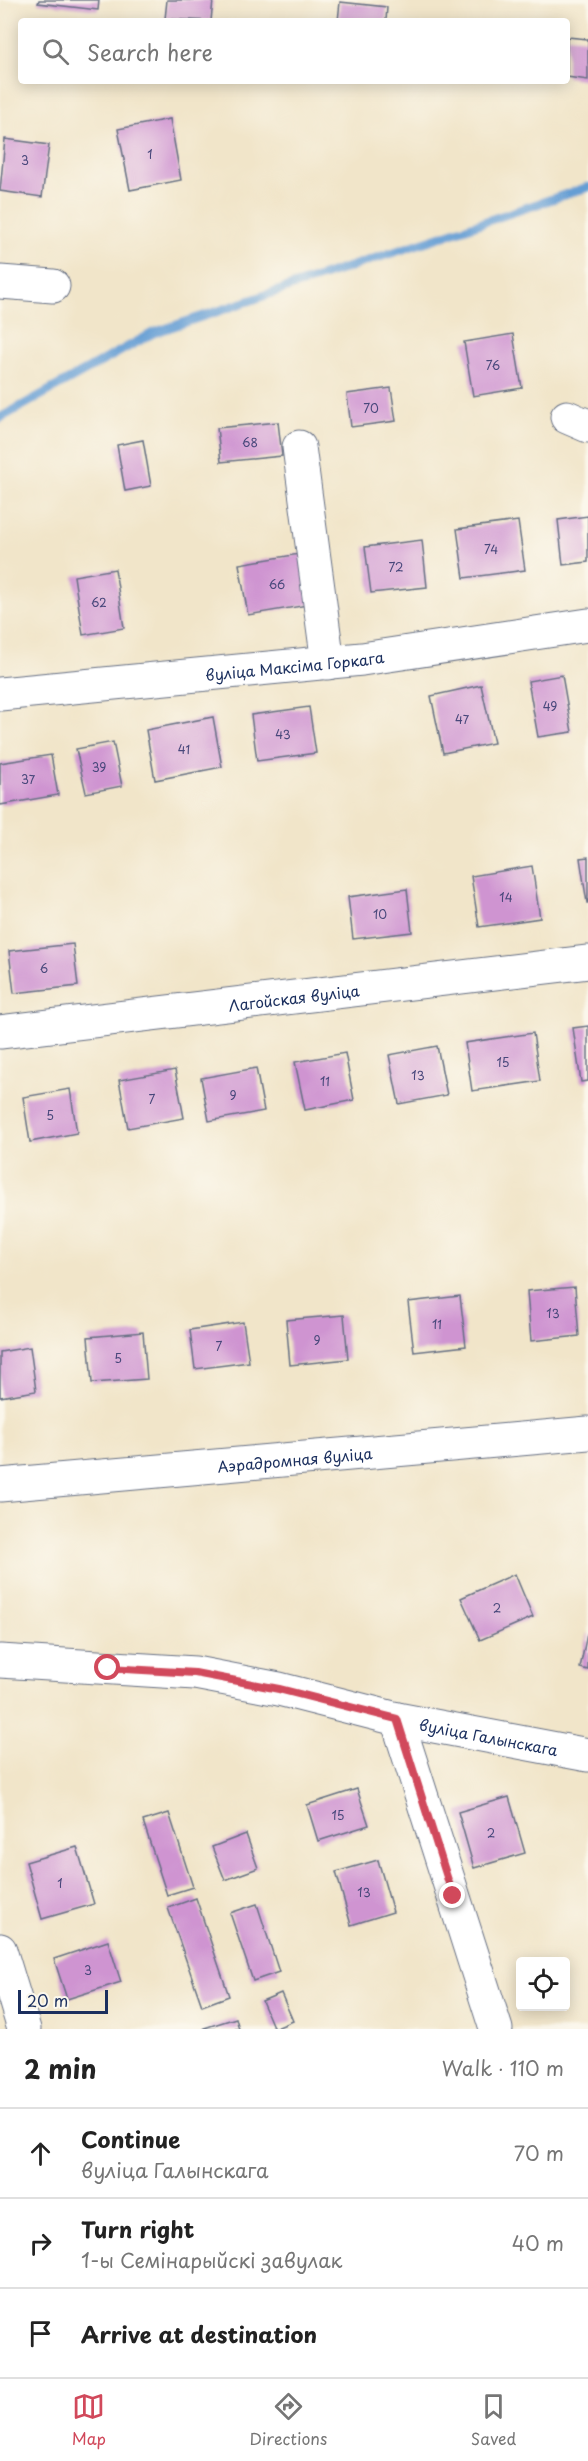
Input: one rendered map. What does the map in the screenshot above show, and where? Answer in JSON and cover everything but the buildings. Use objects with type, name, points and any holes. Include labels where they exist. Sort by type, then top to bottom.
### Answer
[{"type":"street","points":[[0,282],[53,286]]},
{"type":"street","points":[[299,447],[328,663]]},
{"type":"street","name":"вуліца Максіма Горкага","points":[[0,694],[373,658],[588,625]]},
{"type":"street","name":"Лагойская вуліца","points":[[0,1032],[588,962]]},
{"type":"street","name":"Аэрадромная вуліца","points":[[0,1485],[588,1433]]},
{"type":"street","name":"вуліца Галынскага","points":[[0,1661],[195,1673],[279,1689],[397,1719],[588,1755]]},
{"type":"street","points":[[397,1719],[496,2029]]},
{"type":"street","points":[[0,1950],[24,2029]]},
{"type":"waterway","points":[[0,418],[153,333],[588,187]]},
{"type":"route","points":[[108,1668],[195,1673],[279,1689],[397,1719],[453,1896]]}]
